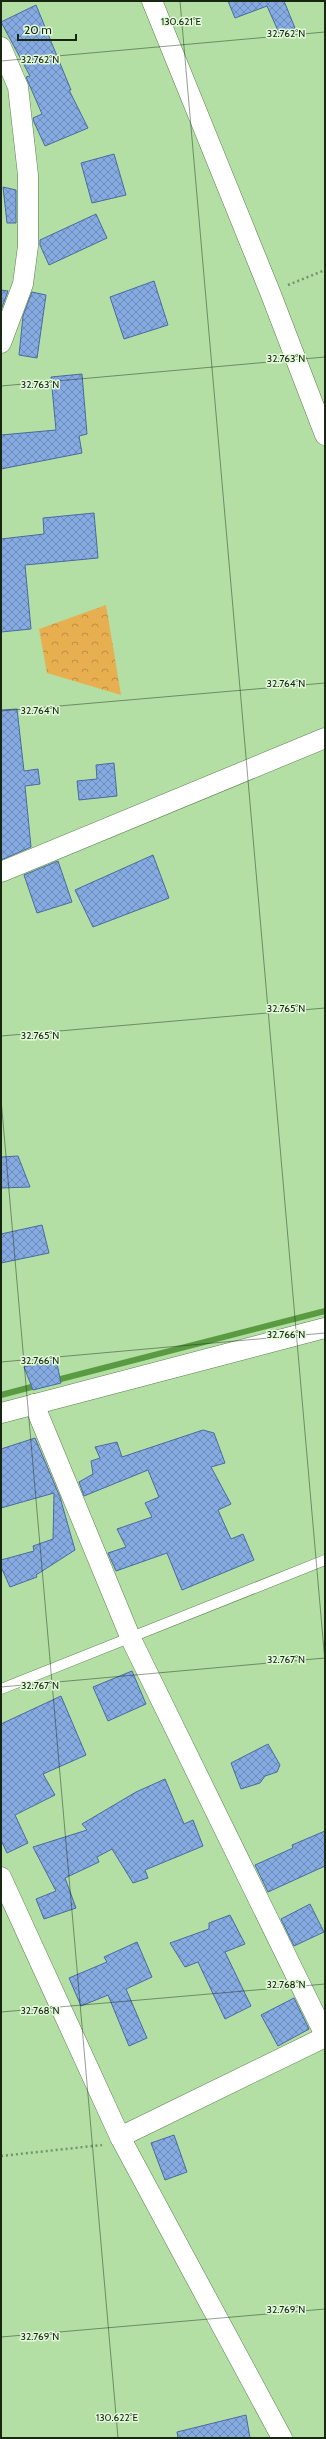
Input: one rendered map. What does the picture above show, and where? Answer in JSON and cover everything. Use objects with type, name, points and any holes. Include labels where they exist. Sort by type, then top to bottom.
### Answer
[{"type":"street","points":[[152,1],[270,292],[325,435]]},
{"type":"street","points":[[1,47],[18,87],[28,175],[28,246],[23,284],[1,343]]},
{"type":"street","points":[[1,872],[325,738]]},
{"type":"street","points":[[1,1413],[325,1328]]},
{"type":"street","points":[[34,1404],[131,1639],[325,2036],[120,2137]]},
{"type":"street","points":[[1,1877],[120,2137],[282,2438]]},
{"type":"lane","points":[[1,1689],[131,1639],[325,1560]]},
{"type":"path","points":[[270,292],[325,270]]},
{"type":"path","points":[[1,2156],[101,2146],[120,2137]]},
{"type":"green space","points":[[106,605],[121,695],[47,673],[39,629]]},
{"type":"building","points":[[228,1],[284,1],[295,28],[279,33],[267,6],[235,18]]},
{"type":"building","points":[[36,5],[71,90],[69,90],[88,128],[45,146],[33,118],[42,114],[26,77],[30,76],[1,22]]},
{"type":"building","points":[[114,154],[126,195],[92,203],[81,163]]},
{"type":"building","points":[[3,187],[16,190],[16,223],[7,223]]},
{"type":"building","points":[[96,214],[107,238],[49,265],[40,245],[40,240]]},
{"type":"building","points":[[154,281],[168,325],[124,339],[110,297]]},
{"type":"building","points":[[1,290],[8,291],[1,310]]},
{"type":"building","points":[[32,292],[46,295],[37,358],[19,355],[23,316]]},
{"type":"building","points":[[82,374],[87,434],[79,436],[82,453],[1,469],[1,435],[56,430],[51,377]]},
{"type":"building","points":[[94,513],[98,558],[25,565],[31,629],[1,632],[1,539],[44,534],[43,518]]},
{"type":"building","points":[[17,709],[24,771],[38,769],[40,784],[25,786],[31,847],[1,860],[1,710]]},
{"type":"building","points":[[114,763],[117,796],[79,800],[77,781],[97,779],[96,765]]},
{"type":"building","points":[[153,855],[169,898],[93,927],[75,890]]},
{"type":"building","points":[[58,861],[72,902],[37,913],[24,875]]},
{"type":"building","points":[[18,1156],[30,1187],[1,1188],[1,1157]]},
{"type":"building","points":[[42,1225],[49,1253],[1,1263],[1,1234]]},
{"type":"building","points":[[56,1359],[61,1383],[33,1390],[24,1367]]},
{"type":"building","points":[[203,1430],[214,1433],[225,1463],[211,1467],[231,1504],[218,1510],[231,1539],[243,1534],[254,1560],[182,1590],[167,1553],[116,1571],[108,1553],[126,1547],[117,1529],[152,1517],[145,1503],[159,1497],[148,1470],[84,1496],[79,1482],[93,1474],[91,1461],[100,1458],[95,1447],[117,1442],[122,1457]]},
{"type":"building","points":[[35,1438],[60,1497],[75,1550],[36,1575],[37,1577],[10,1587],[1,1567],[1,1560],[34,1551],[33,1546],[53,1539],[54,1493],[1,1508],[1,1449]]},
{"type":"building","points":[[132,1671],[146,1704],[108,1721],[93,1687]]},
{"type":"building","points":[[61,1696],[86,1755],[43,1774],[55,1795],[15,1815],[28,1843],[7,1853],[1,1840],[1,1724]]},
{"type":"building","points":[[268,1744],[280,1765],[277,1772],[265,1776],[260,1783],[241,1789],[231,1763]]},
{"type":"building","points":[[165,1779],[184,1824],[193,1820],[203,1846],[145,1870],[148,1878],[133,1883],[112,1849],[97,1857],[99,1862],[65,1878],[76,1908],[44,1919],[36,1899],[56,1891],[33,1847],[87,1830],[82,1824],[136,1792]]},
{"type":"building","points":[[325,1831],[325,1866],[268,1892],[255,1865],[293,1848],[292,1845]]},
{"type":"building","points":[[310,1904],[324,1932],[294,1946],[281,1919]]},
{"type":"building","points":[[230,1915],[245,1944],[225,1952],[251,2006],[225,2019],[198,1962],[185,1967],[170,1943],[209,1929],[209,1923]]},
{"type":"building","points":[[137,1942],[152,1977],[126,1989],[147,2038],[129,2046],[108,1995],[81,2006],[69,1978],[107,1962],[104,1957]]},
{"type":"building","points":[[294,1998],[309,2029],[278,2046],[261,2015]]},
{"type":"building","points":[[174,2135],[187,2172],[165,2180],[151,2143]]},
{"type":"building","points":[[246,2415],[250,2438],[178,2438],[177,2432]]},
{"type":"waterway","points":[[53,1381],[325,1311]]},
{"type":"waterway","points":[[1,1395],[39,1385]]}]
